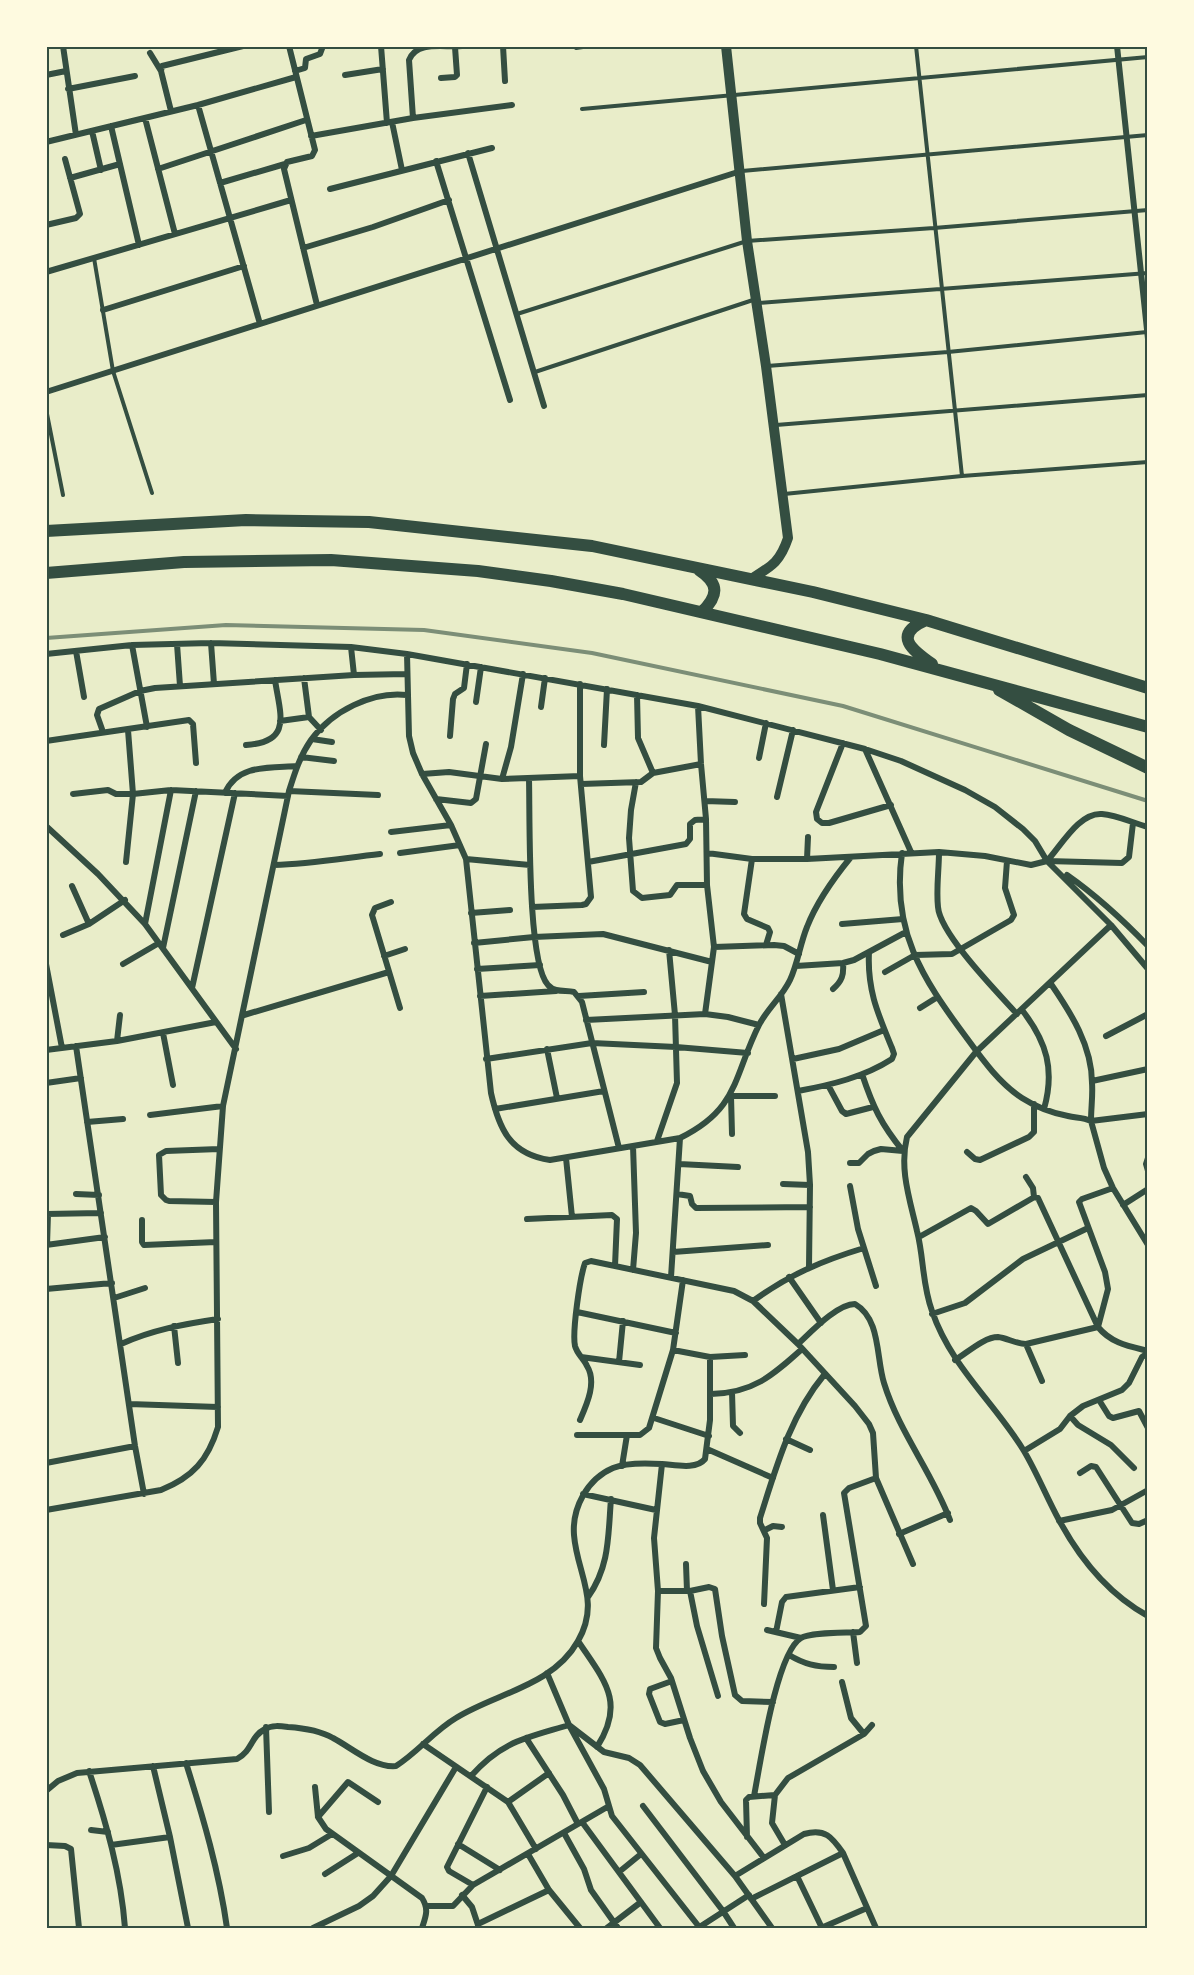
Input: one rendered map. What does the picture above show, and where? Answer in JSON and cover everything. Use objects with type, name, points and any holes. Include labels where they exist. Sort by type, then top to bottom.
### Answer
[{"type":"highway","points":[[46,531],[246,520],[369,522],[592,546],[813,592],[926,620],[1148,688]]},
{"type":"highway","points":[[46,573],[184,562],[331,560],[405,564],[551,581],[702,612],[941,670],[1148,727]]},
{"type":"highway","points":[[697,569],[711,580],[715,589],[711,604],[702,612]]},
{"type":"highway","points":[[926,620],[910,630],[909,644],[912,650],[941,670]]},
{"type":"highway","points":[[985,682],[1069,730],[1148,768]]},
{"type":"main road","points":[[726,46],[747,241],[788,538],[782,554],[773,565],[751,579]]},
{"type":"street","points":[[63,46],[76,135]]},
{"type":"street","points":[[161,71],[165,65],[215,50],[243,46]]},
{"type":"street","points":[[220,183],[312,156],[314,153],[289,46]]},
{"type":"street","points":[[46,142],[198,105],[296,74],[305,68],[306,59],[320,54],[323,46]]},
{"type":"street","points":[[381,46],[389,122],[402,170]]},
{"type":"street","points":[[413,118],[409,60],[411,55],[421,47],[462,46]]},
{"type":"street","points":[[503,46],[505,81]]},
{"type":"street","points":[[1117,46],[1148,339]]},
{"type":"street","points":[[441,78],[458,75],[455,47]]},
{"type":"street","points":[[150,53],[161,71],[171,111]]},
{"type":"street","points":[[345,75],[383,69]]},
{"type":"street","points":[[46,75],[66,71]]},
{"type":"street","points":[[68,89],[135,76]]},
{"type":"street","points":[[198,105],[260,324]]},
{"type":"street","points":[[311,136],[413,118],[512,105]]},
{"type":"street","points":[[145,118],[175,234]]},
{"type":"street","points":[[158,169],[306,120]]},
{"type":"street","points":[[111,126],[139,245]]},
{"type":"street","points":[[93,130],[101,170]]},
{"type":"street","points":[[330,189],[492,148]]},
{"type":"street","points":[[468,153],[544,406]]},
{"type":"street","points":[[46,225],[76,218],[80,214],[65,159]]},
{"type":"street","points":[[436,162],[510,399]]},
{"type":"street","points":[[70,178],[120,164]]},
{"type":"street","points":[[285,164],[284,169],[317,306]]},
{"type":"street","points":[[46,392],[741,171]]},
{"type":"street","points":[[46,272],[291,200]]},
{"type":"street","points":[[303,248],[373,227],[448,200]]},
{"type":"street","points":[[103,310],[244,266]]},
{"type":"street","points":[[211,643],[214,684]]},
{"type":"street","points":[[46,654],[132,645],[211,643],[351,647],[467,664],[698,706],[865,749],[933,774],[995,807],[1035,841],[1047,861],[1111,925],[1148,969]]},
{"type":"street","points":[[177,644],[180,686]]},
{"type":"street","points":[[132,645],[147,727]]},
{"type":"street","points":[[351,647],[354,675]]},
{"type":"street","points":[[76,651],[84,697]]},
{"type":"street","points":[[407,654],[409,736],[413,753],[466,859],[486,1059],[495,1109],[506,1135],[525,1153],[550,1160],[680,1138],[700,1128],[717,1114],[730,1096],[759,1025],[789,982],[818,903],[832,880],[851,857]]},
{"type":"street","points":[[450,736],[453,699],[455,694],[464,688],[467,664]]},
{"type":"street","points":[[476,702],[481,667]]},
{"type":"street","points":[[103,732],[97,715],[99,709],[140,691],[180,686],[304,678],[407,674]]},
{"type":"street","points":[[502,779],[511,747],[523,674]]},
{"type":"street","points":[[304,678],[309,717],[321,730]]},
{"type":"street","points":[[541,707],[545,678]]},
{"type":"street","points":[[246,745],[271,739],[279,730],[276,680]]},
{"type":"street","points":[[532,907],[586,904],[591,897],[580,784],[580,684]]},
{"type":"street","points":[[604,746],[607,689]]},
{"type":"street","points":[[46,1510],[144,1494],[177,1483],[192,1473],[204,1460],[213,1444],[218,1427],[216,1202],[223,1106],[289,793],[297,766],[312,739],[338,715],[357,703],[393,693],[408,695]]},
{"type":"street","points":[[637,695],[638,738],[653,773]]},
{"type":"street","points":[[698,706],[706,819],[707,885],[714,947],[705,1014]]},
{"type":"street","points":[[280,721],[309,717]]},
{"type":"street","points":[[46,741],[186,720],[192,722],[196,763]]},
{"type":"street","points":[[759,758],[766,723]]},
{"type":"street","points":[[126,862],[133,795],[128,730]]},
{"type":"street","points":[[777,797],[793,730]]},
{"type":"street","points":[[312,739],[332,742]]},
{"type":"street","points":[[843,743],[816,812],[817,819],[822,823],[829,823],[891,805]]},
{"type":"street","points":[[436,799],[467,803],[477,799],[486,744]]},
{"type":"street","points":[[865,749],[911,852]]},
{"type":"street","points":[[301,757],[334,761]]},
{"type":"street","points":[[580,784],[644,781],[653,773],[701,764]]},
{"type":"street","points":[[225,793],[231,781],[246,771],[297,766]]},
{"type":"street","points":[[422,774],[449,772],[502,779],[580,776]]},
{"type":"street","points":[[529,779],[534,937],[546,984],[556,991]]},
{"type":"street","points":[[636,782],[631,810],[632,888],[642,898],[670,895],[677,885],[707,885]]},
{"type":"street","points":[[73,795],[108,790],[116,794],[133,795],[171,790],[378,795]]},
{"type":"street","points":[[145,924],[171,790]]},
{"type":"street","points":[[161,946],[195,791]]},
{"type":"street","points":[[192,988],[235,793]]},
{"type":"street","points":[[705,801],[735,802]]},
{"type":"street","points":[[1047,861],[1078,824],[1089,816],[1101,814],[1148,827]]},
{"type":"street","points":[[588,862],[686,844],[690,839],[690,824],[695,820],[706,819]]},
{"type":"street","points":[[707,853],[752,859],[807,859],[939,852],[985,856],[1031,866],[1047,861],[1126,861],[1129,857],[1133,823]]},
{"type":"street","points":[[391,832],[451,825]]},
{"type":"street","points":[[46,826],[124,900],[145,924],[236,1049]]},
{"type":"street","points":[[807,859],[808,837]]},
{"type":"street","points":[[400,853],[460,845]]},
{"type":"street","points":[[939,852],[938,908],[942,919],[961,950],[1035,1025],[1043,1043],[1048,1063],[1049,1083],[1044,1109]]},
{"type":"street","points":[[902,853],[899,892],[906,932],[915,955],[936,998],[976,1052],[1006,1086],[1044,1109],[1091,1121],[1148,1114]]},
{"type":"street","points":[[274,865],[313,864],[323,860],[380,854]]},
{"type":"street","points":[[466,859],[530,865]]},
{"type":"street","points":[[752,859],[744,914],[747,918],[768,928],[770,932],[766,945]]},
{"type":"street","points":[[885,972],[915,955],[943,955],[961,950],[1013,919],[1014,915],[1005,892],[1007,861]]},
{"type":"street","points":[[1047,861],[1088,890],[1148,946]]},
{"type":"street","points":[[72,886],[89,924]]},
{"type":"street","points":[[63,935],[89,924],[124,900]]},
{"type":"street","points":[[391,903],[375,908],[372,913],[400,1008]]},
{"type":"street","points":[[471,913],[510,910]]},
{"type":"street","points":[[842,924],[903,919]]},
{"type":"street","points":[[1111,925],[1051,984],[976,1052],[907,1137],[903,1151],[906,1182],[919,1237],[923,1280],[932,1314],[955,1360],[1024,1451],[1059,1521],[1080,1556],[1105,1585],[1135,1609],[1148,1616]]},
{"type":"street","points":[[796,966],[843,963],[906,932]]},
{"type":"street","points":[[474,943],[534,937],[603,934],[712,962]]},
{"type":"street","points":[[123,964],[161,946]]},
{"type":"street","points":[[714,947],[784,946],[799,954]]},
{"type":"street","points":[[384,956],[405,950]]},
{"type":"street","points":[[657,1141],[677,1083],[675,1015],[669,950]]},
{"type":"street","points":[[798,1090],[828,1086],[862,1074],[892,1059],[894,1054],[870,992],[869,952]]},
{"type":"street","points":[[833,988],[840,982],[844,973],[843,963]]},
{"type":"street","points":[[46,964],[62,1048]]},
{"type":"street","points":[[477,969],[540,965]]},
{"type":"street","points":[[244,1015],[389,972]]},
{"type":"street","points":[[1051,984],[1071,1013],[1086,1046],[1092,1081],[1091,1121],[1104,1168],[1113,1188],[1147,1244]]},
{"type":"street","points":[[480,996],[567,990],[579,996],[644,992]]},
{"type":"street","points":[[781,994],[805,1125],[810,1185],[809,1267]]},
{"type":"street","points":[[579,996],[619,1148]]},
{"type":"street","points":[[920,1008],[936,998]]},
{"type":"street","points":[[586,1020],[705,1014],[759,1025]]},
{"type":"street","points":[[1106,1036],[1148,1014]]},
{"type":"street","points":[[117,1041],[120,1015]]},
{"type":"street","points":[[46,1050],[117,1041],[216,1022]]},
{"type":"street","points":[[793,1059],[839,1049],[884,1030]]},
{"type":"street","points":[[163,1033],[173,1085]]},
{"type":"street","points":[[486,1059],[592,1042],[748,1053]]},
{"type":"street","points":[[76,1046],[144,1494]]},
{"type":"street","points":[[547,1049],[557,1098]]},
{"type":"street","points":[[1092,1081],[1148,1069]]},
{"type":"street","points":[[862,1074],[873,1107],[884,1128],[903,1151]]},
{"type":"street","points":[[46,1083],[81,1078]]},
{"type":"street","points":[[828,1086],[846,1114],[873,1107]]},
{"type":"street","points":[[495,1109],[604,1091]]},
{"type":"street","points":[[730,1096],[775,1096]]},
{"type":"street","points":[[730,1096],[732,1134]]},
{"type":"street","points":[[967,1152],[980,1160],[1029,1137],[1034,1132],[1034,1104]]},
{"type":"street","points":[[150,1115],[223,1106]]},
{"type":"street","points":[[87,1122],[123,1119]]},
{"type":"street","points":[[671,1277],[680,1138]]},
{"type":"street","points":[[633,1146],[636,1233],[633,1270]]},
{"type":"street","points":[[216,1202],[170,1201],[163,1198],[159,1155],[166,1151],[219,1149]]},
{"type":"street","points":[[850,1163],[859,1163],[868,1154],[881,1149],[903,1151]]},
{"type":"street","points":[[566,1158],[572,1217]]},
{"type":"street","points":[[1148,1158],[1146,1164],[1148,1171]]},
{"type":"street","points":[[679,1164],[738,1167]]},
{"type":"street","points":[[1026,1177],[1033,1188],[1034,1197],[1040,1202],[1098,1327],[1117,1343],[1148,1352]]},
{"type":"street","points":[[783,1184],[810,1185]]},
{"type":"street","points":[[850,1186],[858,1229],[876,1286]]},
{"type":"street","points":[[1098,1327],[1108,1289],[1105,1272],[1080,1200],[1113,1188]]},
{"type":"street","points":[[1123,1205],[1148,1189]]},
{"type":"street","points":[[76,1194],[99,1195]]},
{"type":"street","points":[[677,1194],[690,1196],[696,1208],[810,1207]]},
{"type":"street","points":[[919,1237],[971,1208],[988,1224],[1034,1197]]},
{"type":"street","points":[[101,1213],[47,1214],[47,1245],[105,1237]]},
{"type":"street","points":[[526,1219],[612,1215],[617,1220],[615,1266]]},
{"type":"street","points":[[142,1220],[144,1245],[216,1242]]},
{"type":"street","points":[[932,1314],[965,1303],[1023,1258],[1088,1228]]},
{"type":"street","points":[[673,1252],[768,1245]]},
{"type":"street","points":[[753,1301],[789,1276],[864,1248]]},
{"type":"street","points":[[580,1419],[588,1402],[591,1379],[590,1371],[575,1345],[577,1312],[585,1263],[615,1266],[734,1291],[753,1301],[800,1347],[869,1424],[873,1433],[876,1478],[913,1564]]},
{"type":"street","points":[[789,1276],[820,1323]]},
{"type":"street","points":[[577,1435],[640,1435],[650,1428],[673,1350],[683,1280]]},
{"type":"street","points":[[46,1289],[112,1284]]},
{"type":"street","points":[[114,1298],[145,1288]]},
{"type":"street","points":[[711,1394],[732,1392],[760,1383],[775,1373],[820,1323],[844,1306],[855,1304],[861,1307],[869,1320],[876,1340],[890,1403],[949,1517],[899,1534]]},
{"type":"street","points":[[577,1312],[676,1333]]},
{"type":"street","points":[[121,1344],[174,1326],[218,1319]]},
{"type":"street","points":[[619,1362],[622,1321]]},
{"type":"street","points":[[174,1326],[178,1364]]},
{"type":"street","points":[[955,1360],[990,1338],[1003,1338],[1016,1344],[1026,1344],[1098,1327]]},
{"type":"street","points":[[1026,1344],[1042,1382]]},
{"type":"street","points":[[673,1350],[710,1357],[745,1355]]},
{"type":"street","points":[[1024,1451],[1060,1429],[1070,1416],[1083,1406],[1122,1390],[1129,1383],[1142,1357],[1148,1352]]},
{"type":"street","points":[[581,1357],[640,1365]]},
{"type":"street","points":[[46,1791],[58,1781],[76,1773],[237,1759],[246,1754],[256,1734],[266,1728],[277,1726],[304,1728],[331,1737],[385,1767],[396,1766],[454,1719],[475,1707],[523,1688],[547,1673],[565,1659],[578,1641],[586,1620],[588,1597],[574,1533],[576,1512],[583,1494],[602,1474],[622,1466],[648,1463],[701,1464],[705,1459],[709,1436],[710,1357]]},
{"type":"street","points":[[764,1604],[768,1538],[761,1527],[760,1518],[786,1439],[804,1402],[824,1375]]},
{"type":"street","points":[[732,1392],[733,1426],[740,1433]]},
{"type":"street","points":[[1099,1400],[1109,1416],[1113,1418],[1139,1411],[1148,1428]]},
{"type":"street","points":[[129,1404],[218,1407]]},
{"type":"street","points":[[1070,1416],[1088,1432],[1111,1445],[1134,1468]]},
{"type":"street","points":[[654,1418],[709,1436]]},
{"type":"street","points":[[622,1466],[627,1435]]},
{"type":"street","points":[[786,1439],[810,1450]]},
{"type":"street","points":[[46,1463],[135,1446]]},
{"type":"street","points":[[707,1449],[773,1478]]},
{"type":"street","points":[[662,1464],[656,1510],[654,1553],[658,1591],[656,1648],[672,1681],[703,1771],[721,1802],[764,1858]]},
{"type":"street","points":[[1080,1473],[1091,1466],[1098,1468],[1132,1522],[1135,1524],[1148,1520]]},
{"type":"street","points":[[767,1630],[801,1638],[860,1632],[866,1626],[844,1493],[849,1488],[876,1478]]},
{"type":"street","points":[[1059,1521],[1112,1510],[1148,1490]]},
{"type":"street","points":[[583,1494],[656,1510]]},
{"type":"street","points":[[588,1597],[597,1584],[607,1555],[611,1499]]},
{"type":"street","points":[[823,1515],[833,1590]]},
{"type":"street","points":[[765,1530],[773,1526],[782,1527]]},
{"type":"street","points":[[686,1564],[697,1626],[718,1696]]},
{"type":"street","points":[[658,1591],[689,1591],[712,1587],[717,1592],[722,1636],[737,1697],[742,1701],[773,1702]]},
{"type":"street","points":[[776,1632],[782,1602],[786,1597],[860,1587]]},
{"type":"street","points":[[853,1632],[856,1663]]},
{"type":"street","points":[[754,1796],[783,1665],[801,1638]]},
{"type":"street","points":[[578,1641],[603,1678],[610,1695],[612,1714],[607,1732],[597,1747]]},
{"type":"street","points":[[789,1655],[810,1665],[834,1667]]},
{"type":"street","points":[[547,1673],[569,1725],[604,1789],[612,1815],[699,1928],[723,1911],[843,1853]]},
{"type":"street","points":[[672,1681],[650,1689],[649,1694],[660,1722],[663,1724],[684,1720]]},
{"type":"street","points":[[842,1682],[851,1718],[864,1734]]},
{"type":"street","points":[[569,1725],[604,1752],[629,1758],[640,1765],[735,1876],[772,1929]]},
{"type":"street","points":[[471,1776],[486,1759],[505,1746],[569,1725]]},
{"type":"street","points":[[784,1845],[772,1823],[775,1795],[788,1778],[864,1734],[872,1725]]},
{"type":"street","points":[[266,1728],[269,1812]]},
{"type":"street","points":[[526,1738],[580,1823],[660,1929]]},
{"type":"street","points":[[423,1744],[508,1802],[536,1849]]},
{"type":"street","points":[[186,1763],[207,1830],[223,1898],[227,1929]]},
{"type":"street","points":[[153,1766],[188,1929]]},
{"type":"street","points":[[314,1929],[373,1896],[391,1876],[456,1767]]},
{"type":"street","points":[[89,1771],[111,1845],[125,1929]]},
{"type":"street","points":[[508,1802],[549,1773]]},
{"type":"street","points":[[318,1817],[348,1782],[378,1802]]},
{"type":"street","points":[[315,1787],[318,1817],[322,1826],[422,1898],[427,1906],[427,1916],[422,1929]]},
{"type":"street","points":[[473,1885],[448,1869],[487,1787]]},
{"type":"street","points":[[747,1837],[746,1800],[754,1796],[775,1795]]},
{"type":"street","points":[[427,1906],[446,1908],[453,1906],[473,1885],[609,1806]]},
{"type":"street","points":[[642,1806],[723,1911],[734,1929]]},
{"type":"street","points":[[91,1830],[108,1832]]},
{"type":"street","points":[[735,1876],[784,1845],[814,1831],[830,1837],[843,1853],[876,1929]]},
{"type":"street","points":[[564,1833],[584,1869],[591,1890],[616,1926]]},
{"type":"street","points":[[283,1856],[309,1848],[332,1834]]},
{"type":"street","points":[[111,1845],[170,1837]]},
{"type":"street","points":[[458,1844],[500,1870]]},
{"type":"street","points":[[46,1845],[64,1846],[71,1850],[79,1929]]},
{"type":"street","points":[[325,1874],[358,1853]]},
{"type":"street","points":[[528,1854],[549,1890],[580,1929]]},
{"type":"street","points":[[619,1872],[641,1854]]},
{"type":"street","points":[[797,1876],[821,1928],[867,1908]]},
{"type":"street","points":[[462,1895],[472,1907],[478,1926],[549,1890]]},
{"type":"street","points":[[607,1929],[616,1926],[641,1902]]},
{"type":"lane","points":[[576,48],[590,46]]},
{"type":"lane","points":[[916,46],[962,476]]},
{"type":"lane","points":[[582,109],[1148,57]]},
{"type":"lane","points":[[741,171],[1148,135]]},
{"type":"lane","points":[[517,314],[747,241],[1148,210]]},
{"type":"lane","points":[[94,258],[113,371],[152,493]]},
{"type":"lane","points":[[535,372],[757,301],[1148,273]]},
{"type":"lane","points":[[766,366],[948,352],[1147,332]]},
{"type":"lane","points":[[773,426],[1148,395]]},
{"type":"lane","points":[[46,409],[63,495]]},
{"type":"lane","points":[[782,494],[962,476],[1148,462]]},
{"type":"railway","points":[[46,638],[226,625],[424,630],[592,653],[843,706],[1148,801]]}]
